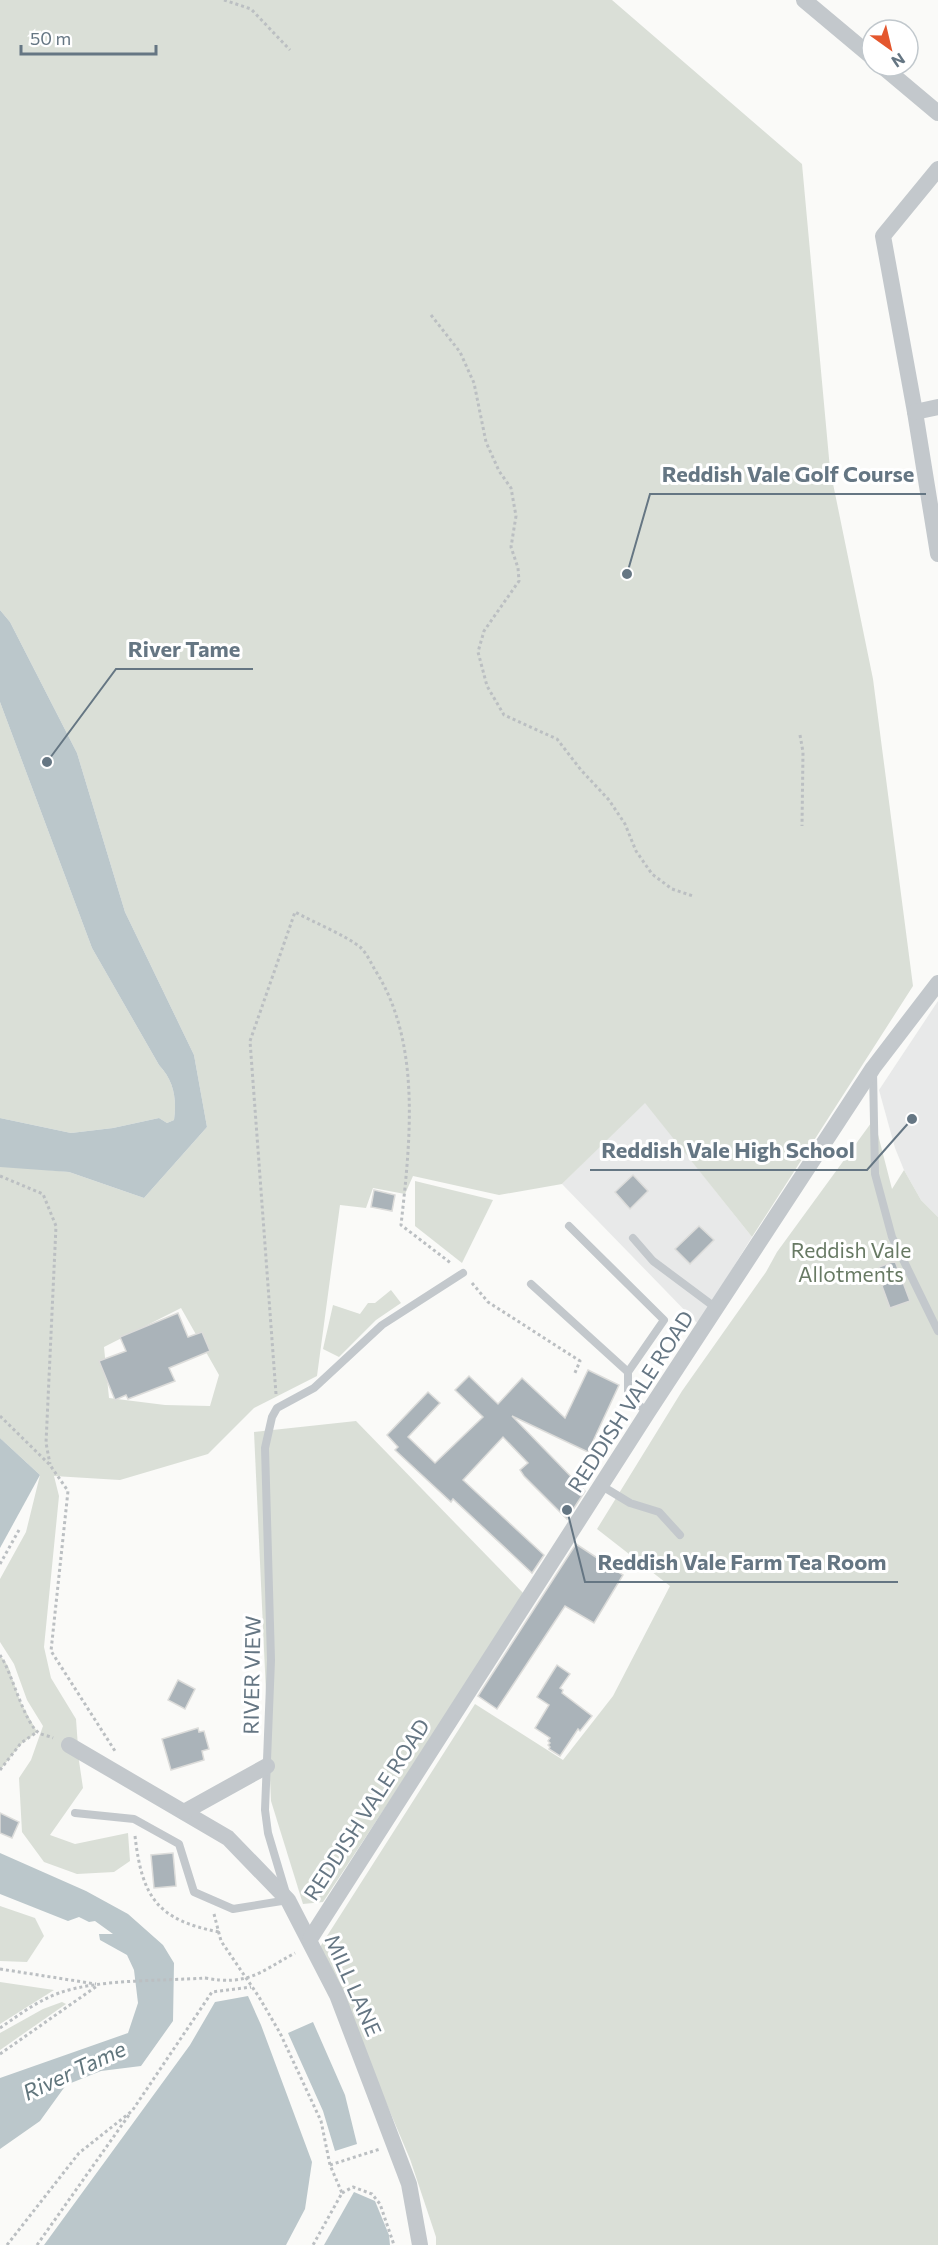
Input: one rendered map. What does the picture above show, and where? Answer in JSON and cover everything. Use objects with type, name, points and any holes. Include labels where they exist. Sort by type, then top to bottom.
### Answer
[{"type":"street","points":[[804,0],[860,47]]},
{"type":"street","points":[[896,78],[938,113]]},
{"type":"street","points":[[938,169],[883,236],[938,554]]},
{"type":"street","points":[[915,412],[938,408]]},
{"type":"street","name":"REDDISH VALE ROAD","points":[[310,1939],[648,1412],[873,1068],[938,983]]},
{"type":"street","name":"MILL LANE","points":[[69,1745],[228,1838],[288,1900],[337,1995],[409,2184],[420,2245]]},
{"type":"street","points":[[184,1812],[267,1766]]},
{"type":"lane","points":[[873,1068],[875,1173],[892,1237],[938,1331]]},
{"type":"lane","points":[[569,1226],[664,1320],[628,1372],[628,1397],[648,1412]]},
{"type":"lane","points":[[633,1238],[653,1261],[716,1308]]},
{"type":"lane","points":[[277,1408],[314,1388],[382,1325],[463,1273]]},
{"type":"lane","points":[[531,1284],[628,1372]]},
{"type":"lane","name":"RIVER VIEW","points":[[277,1408],[272,1417],[265,1448],[271,1660],[265,1810],[268,1833],[288,1900]]},
{"type":"lane","points":[[602,1486],[630,1503],[659,1512],[680,1535]]},
{"type":"lane","points":[[75,1813],[134,1819],[179,1844],[194,1892],[233,1909],[288,1900]]},
{"type":"path","points":[[224,0],[251,9],[290,50]]},
{"type":"path","points":[[431,315],[460,352],[474,382],[486,442],[499,471],[511,488],[516,516],[511,547],[518,568],[519,581],[484,631],[478,652],[487,686],[504,715],[558,739],[581,770],[609,800],[625,824],[636,851],[652,874],[672,890],[693,896]]},
{"type":"path","points":[[800,735],[803,752],[802,826]]},
{"type":"path","points":[[277,1408],[250,1041],[295,912],[361,948],[384,984],[395,1010],[405,1047],[410,1130],[401,1225],[463,1273],[488,1302],[580,1361],[574,1375]]},
{"type":"path","points":[[0,1176],[43,1194],[56,1226],[46,1443],[50,1465]]},
{"type":"path","points":[[0,1416],[50,1465],[68,1491],[51,1651],[118,1755]]},
{"type":"path","points":[[0,1564],[19,1530]]},
{"type":"path","points":[[0,1655],[8,1666],[20,1701],[37,1732],[21,1743],[0,1770]]},
{"type":"path","points":[[134,1819],[139,1862],[153,1900],[168,1915],[193,1927],[219,1932]]},
{"type":"path","points":[[209,1898],[221,1941],[280,2033],[321,2121],[330,2165],[342,2193]]},
{"type":"path","points":[[0,2028],[40,2001],[61,1992],[98,1985],[205,1978],[222,1981],[246,1980],[296,1953],[310,1939]]},
{"type":"path","points":[[0,1969],[98,1985]]},
{"type":"path","points":[[0,2054],[98,1985]]},
{"type":"path","points":[[37,2245],[132,2111],[212,1992],[251,1987]]},
{"type":"path","points":[[7,2245],[79,2153],[132,2111]]},
{"type":"path","points":[[330,2165],[394,2144]]},
{"type":"path","points":[[314,2245],[342,2193],[353,2187],[372,2194],[380,2204],[394,2245]]},
{"type":"shaded area","points":[[938,1001],[938,1217],[921,1200],[904,1170],[895,1148],[879,1090]]},
{"type":"shaded area","points":[[645,1102],[752,1237],[698,1324],[562,1184]]},
{"type":"green space","points":[[0,0],[612,0],[802,164],[830,469],[873,679],[913,986],[752,1237],[645,1103],[562,1184],[499,1195],[413,1176],[405,1194],[373,1188],[366,1208],[340,1205],[317,1376],[254,1408],[208,1454],[120,1480],[54,1476],[59,1496],[44,1647],[51,1678],[76,1719],[83,1788],[50,1835],[75,1844],[128,1833],[130,1861],[114,1872],[77,1874],[44,1862],[22,1832],[19,1778],[31,1760],[43,1726],[27,1700],[14,1664],[0,1642],[0,1579],[26,1532],[40,1475],[0,1438],[0,1165],[69,1172],[144,1198],[207,1127],[194,1055],[125,912],[77,753],[10,622],[0,610]],"holes":[[[181,1308],[219,1375],[210,1406],[165,1405],[109,1398],[104,1347]]]},
{"type":"green space","points":[[0,702],[92,948],[171,1084],[175,1098],[175,1112],[174,1120],[167,1123],[159,1118],[113,1128],[71,1133],[0,1118]]},
{"type":"green space","name":"Reddish Vale Allotments","points":[[874,1119],[892,1189],[904,1170],[921,1200],[938,1217],[938,2245],[436,2245],[436,2237],[410,2159],[320,1947],[475,1704],[563,1760],[613,1696],[670,1586],[597,1529],[682,1391],[766,1272],[777,1252]]},
{"type":"green space","points":[[415,1181],[493,1200],[462,1263],[415,1226]]},
{"type":"green space","points":[[391,1290],[401,1303],[376,1320],[339,1357],[323,1349],[333,1305],[360,1314],[368,1303],[375,1303]]},
{"type":"green space","points":[[356,1421],[525,1595],[323,1902],[303,1904],[271,1801],[254,1432]]},
{"type":"green space","points":[[0,1655],[8,1666],[20,1701],[37,1732],[21,1744],[0,1770]]},
{"type":"green space","points":[[0,1906],[35,1918],[44,1936],[27,1962],[0,1961]]},
{"type":"green space","points":[[0,1982],[54,1990],[0,2024]]},
{"type":"green space","points":[[62,2002],[66,2004],[0,2050],[0,2033],[43,2009]]},
{"type":"water","points":[[0,610],[10,622],[77,753],[125,912],[194,1055],[207,1127],[144,1198],[69,1172],[0,1167],[0,1118],[71,1133],[113,1128],[159,1118],[167,1123],[174,1120],[175,1105],[168,1077],[92,948],[0,702]]},
{"type":"water","points":[[0,1438],[40,1475],[0,1548]]},
{"type":"water","points":[[0,1853],[86,1891],[128,1914],[163,1945],[174,1963],[173,2021],[141,2066],[101,2071],[66,2085],[40,2121],[0,2149],[0,2078],[128,2033],[138,2003],[134,1970],[127,1955],[100,1940],[99,1934],[113,1934],[95,1921],[89,1922],[79,1917],[68,1921],[0,1894]]},
{"type":"water","points":[[248,1996],[312,2162],[305,2209],[286,2245],[44,2245],[190,2045],[215,2002]]},
{"type":"water","points":[[313,2022],[345,2095],[357,2144],[335,2151],[323,2111],[288,2033]]},
{"type":"water","points":[[354,2192],[375,2201],[389,2235],[390,2245],[324,2245]]},
{"type":"building","points":[[633,1175],[648,1191],[630,1209],[615,1192]]},
{"type":"building","points":[[374,1190],[395,1195],[392,1211],[371,1207]]},
{"type":"building","points":[[699,1226],[714,1240],[690,1264],[675,1249]]},
{"type":"building","points":[[895,1261],[910,1301],[890,1308],[882,1286],[885,1284],[879,1267]]},
{"type":"building","points":[[178,1313],[188,1337],[202,1332],[210,1351],[169,1368],[175,1381],[128,1399],[126,1395],[115,1400],[99,1361],[126,1351],[120,1337]]},
{"type":"building","points":[[588,1370],[619,1385],[588,1452],[512,1416],[585,1491],[567,1519],[524,1476],[520,1470],[528,1463],[503,1437],[463,1480],[544,1555],[532,1573],[453,1499],[451,1502],[395,1450],[398,1447],[387,1435],[428,1392],[440,1403],[408,1437],[435,1463],[483,1417],[455,1390],[469,1376],[498,1404],[522,1378],[565,1418]]},
{"type":"building","points":[[576,1544],[623,1575],[594,1623],[565,1606],[497,1709],[478,1696]]},
{"type":"building","points":[[557,1665],[570,1674],[560,1688],[563,1690],[562,1693],[592,1716],[580,1731],[578,1729],[560,1756],[549,1749],[550,1738],[535,1728],[549,1705],[537,1697]]},
{"type":"building","points":[[178,1680],[195,1689],[185,1709],[168,1700]]},
{"type":"building","points":[[198,1728],[199,1732],[204,1731],[209,1749],[202,1751],[204,1760],[171,1770],[162,1739]]},
{"type":"building","points":[[0,1813],[19,1822],[12,1838],[0,1833]]},
{"type":"building","points":[[173,1853],[176,1886],[154,1888],[151,1855]]},
{"type":"place","name":"Reddish Vale Golf Course","points":[[627,574]]},
{"type":"place","name":"River Tame","points":[[47,762]]},
{"type":"place","name":"Reddish Vale High School","points":[[912,1119]]},
{"type":"place","name":"Reddish Vale Farm Tea Room","points":[[567,1510]]}]
